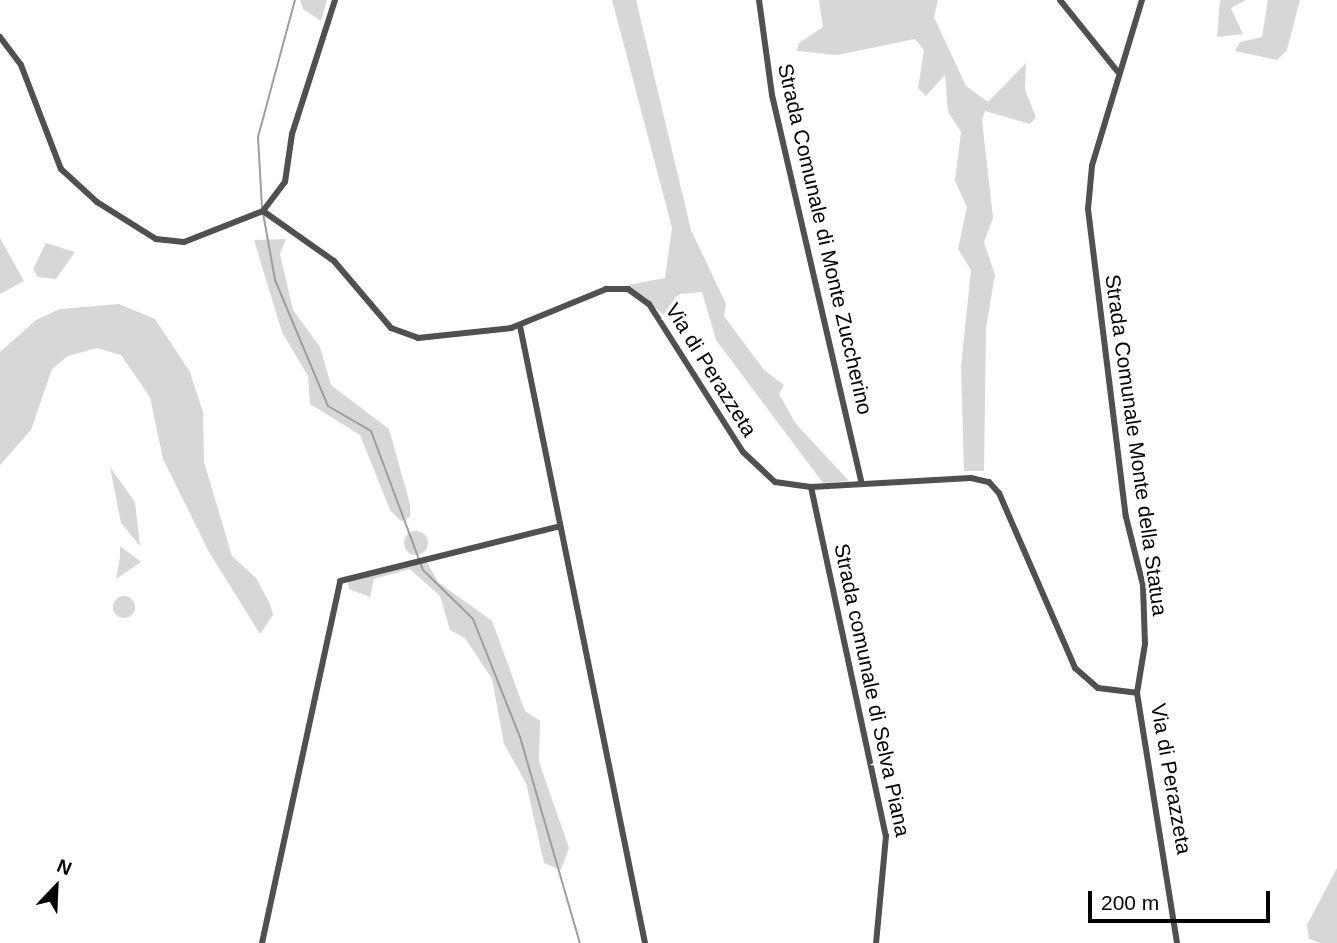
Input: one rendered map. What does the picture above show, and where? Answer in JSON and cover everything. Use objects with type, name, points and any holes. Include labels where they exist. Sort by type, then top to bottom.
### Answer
[{"type":"street","points":[[0,37],[21,65],[55,162],[121,219],[174,243],[263,211],[285,181],[292,134],[335,0]]},
{"type":"street","name":"Strada Comunale di Monte Zuccherino","points":[[759,0],[772,95],[862,484]]},
{"type":"street","points":[[1060,0],[1116,71]]},
{"type":"street","name":"Strada Comunale Monte della Statua","points":[[1137,692],[1144,593],[1126,520],[1088,209],[1091,166],[1116,71],[1142,0]]},
{"type":"street","name":"Via di Perazzeta","points":[[263,211],[334,261],[399,333],[432,339],[520,326],[606,289],[637,293],[749,460],[775,482],[811,487],[973,478],[993,486],[1075,668],[1098,688],[1137,692],[1177,943]]},
{"type":"street","points":[[520,326],[645,943]]},
{"type":"street","name":"Strada comunale di Selva Piana","points":[[811,487],[886,836],[876,943]]},
{"type":"street","points":[[262,943],[340,581],[560,526]]},
{"type":"shaded area","points":[[300,0],[327,0],[321,21],[303,9]]},
{"type":"shaded area","points":[[612,0],[636,0],[691,230],[726,304],[724,316],[764,370],[784,385],[779,394],[796,424],[849,481],[823,483],[716,340],[702,292],[680,294],[664,315],[628,285],[665,278],[672,228]]},
{"type":"shaded area","points":[[819,0],[938,0],[934,17],[966,86],[988,102],[1026,63],[1025,90],[1036,117],[1030,124],[985,111],[982,120],[993,218],[984,242],[995,275],[986,328],[984,471],[964,471],[961,367],[971,270],[958,249],[967,207],[955,181],[961,132],[948,112],[945,75],[926,96],[918,88],[924,50],[915,39],[837,55],[797,51],[799,43],[823,27]]},
{"type":"shaded area","points":[[1220,0],[1246,0],[1231,8],[1243,34],[1217,37]]},
{"type":"shaded area","points":[[1268,0],[1300,0],[1287,50],[1277,60],[1235,51],[1240,42],[1262,37]]},
{"type":"shaded area","points":[[0,238],[24,281],[0,294]]},
{"type":"shaded area","points":[[286,239],[280,254],[293,310],[320,347],[331,385],[389,429],[410,504],[410,517],[401,521],[390,510],[360,435],[310,404],[308,376],[282,332],[254,240]]},
{"type":"shaded area","points":[[46,243],[75,252],[56,279],[38,277],[33,269]]},
{"type":"shaded area","points":[[119,304],[155,319],[190,372],[203,412],[204,462],[232,556],[256,578],[273,615],[260,634],[209,552],[163,459],[150,397],[121,355],[97,348],[68,356],[52,369],[31,430],[0,465],[0,352],[36,320],[60,309]]},
{"type":"shaded area","points":[[110,467],[135,502],[140,546],[121,523]]},
{"type":"shaded area","points":[[416,531],[425,534],[428,543],[425,552],[416,555],[407,552],[404,543],[407,534]]},
{"type":"shaded area","points":[[120,546],[141,562],[116,579],[120,557]]},
{"type":"shaded area","points":[[427,562],[438,582],[492,621],[525,711],[540,721],[539,762],[569,848],[561,870],[544,863],[526,783],[504,744],[492,679],[465,638],[450,630],[440,596],[410,569],[374,579],[370,597],[349,589],[348,582]]},
{"type":"shaded area","points":[[124,596],[132,599],[135,607],[132,615],[124,618],[116,615],[113,607],[116,599]]},
{"type":"shaded area","points":[[1337,868],[1337,943],[1320,943],[1309,939],[1307,925]]},
{"type":"waterway","points":[[262,207],[258,137],[295,0]]},
{"type":"waterway","points":[[263,213],[275,280],[328,406],[371,431],[423,570],[473,619],[520,737],[580,943]]}]
